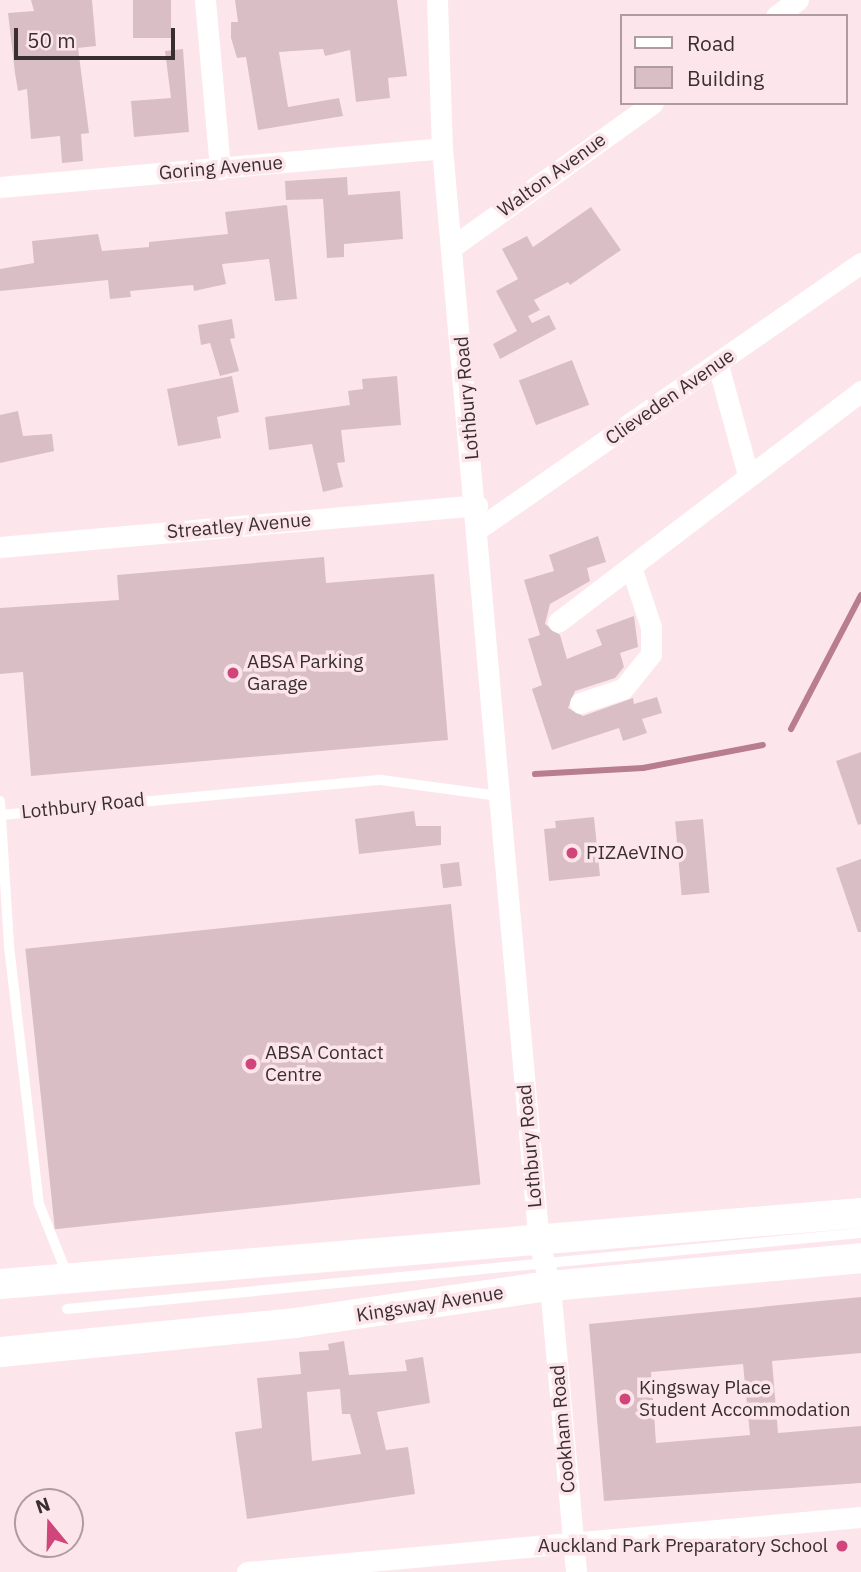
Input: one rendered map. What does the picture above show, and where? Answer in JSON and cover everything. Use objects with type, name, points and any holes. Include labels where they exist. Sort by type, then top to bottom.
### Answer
[{"type":"main road","name":"Kingsway Avenue","points":[[0,1352],[309,1322],[544,1264],[861,1213]]},
{"type":"main road","name":"Kingsway Avenue","points":[[0,1284],[271,1258],[544,1264],[861,1258]]},
{"type":"street","points":[[205,0],[220,169]]},
{"type":"street","name":"Lothbury Road","points":[[437,0],[443,148],[477,505],[499,796],[544,1264]]},
{"type":"street","points":[[779,14],[798,0]]},
{"type":"street","name":"Walton Avenue","points":[[452,247],[650,105]]},
{"type":"street","name":"Goring Avenue","points":[[0,187],[443,148]]},
{"type":"street","name":"Clieveden Avenue","points":[[478,529],[718,365],[861,263]]},
{"type":"street","points":[[718,365],[748,475]]},
{"type":"street","points":[[558,622],[861,391]]},
{"type":"street","name":"Streatley Avenue","points":[[0,547],[477,505]]},
{"type":"street","points":[[580,703],[623,689],[651,654],[651,627],[631,567]]},
{"type":"street","name":"Cookham Road","points":[[544,1264],[576,1572]]},
{"type":"street","points":[[247,1572],[861,1517]]},
{"type":"lane","name":"Lothbury Road","points":[[1,815],[381,780],[499,796]]},
{"type":"lane","points":[[0,801],[9,946],[40,1204],[68,1278]]},
{"type":"lane","points":[[66,1309],[861,1233]]},
{"type":"building","points":[[31,0],[92,0],[96,46],[78,48],[89,133],[81,134],[83,161],[62,163],[60,136],[31,139],[27,89],[18,91],[8,13],[34,11]]},
{"type":"building","points":[[133,0],[171,0],[171,38],[133,38]]},
{"type":"building","points":[[235,0],[397,0],[407,76],[388,78],[390,98],[356,102],[350,50],[325,56],[323,49],[279,52],[288,107],[339,98],[343,116],[258,130],[246,57],[237,58],[231,38],[231,22],[238,22]]},
{"type":"building","points":[[183,49],[189,132],[134,137],[131,101],[171,98],[165,51]]},
{"type":"building","points":[[347,177],[348,195],[400,191],[403,239],[344,244],[344,257],[327,258],[323,199],[286,200],[285,181]]},
{"type":"building","points":[[287,205],[297,299],[275,301],[269,259],[222,264],[226,284],[194,291],[193,285],[130,291],[131,297],[110,299],[108,280],[0,291],[0,269],[34,263],[32,241],[98,234],[102,251],[149,247],[149,242],[228,234],[225,212]]},
{"type":"building","points":[[591,207],[621,250],[570,285],[568,282],[534,300],[540,310],[528,316],[532,323],[549,315],[556,329],[500,359],[493,344],[517,331],[496,291],[518,279],[502,249],[527,236],[533,247]]},
{"type":"building","points":[[232,319],[235,338],[230,339],[239,371],[220,376],[210,343],[201,345],[198,325]]},
{"type":"building","points":[[572,360],[589,405],[536,425],[519,380]]},
{"type":"building","points":[[232,376],[239,412],[217,417],[221,438],[178,446],[167,389]]},
{"type":"building","points":[[397,376],[401,425],[341,430],[345,462],[337,463],[343,487],[323,492],[312,444],[269,450],[265,417],[350,405],[348,391],[363,389],[362,379]]},
{"type":"building","points":[[18,411],[23,436],[52,434],[54,451],[0,463],[0,415]]},
{"type":"building","points":[[598,536],[606,562],[587,568],[590,581],[550,604],[545,624],[560,635],[567,659],[602,645],[596,630],[634,616],[638,647],[620,653],[624,667],[615,678],[575,691],[568,708],[583,716],[633,698],[634,704],[657,697],[662,713],[642,719],[647,733],[623,741],[619,728],[552,750],[532,689],[542,685],[528,639],[540,635],[524,580],[554,571],[549,555]]},
{"type":"building","name":"ABSA Parking Garage","points":[[324,557],[326,583],[434,574],[448,740],[31,776],[23,672],[0,674],[0,608],[119,600],[117,575]]},
{"type":"building","points":[[861,752],[861,824],[858,825],[836,761]]},
{"type":"building","points":[[414,811],[416,826],[441,826],[441,845],[359,854],[355,819]]},
{"type":"building","name":"PIZAeVINO","points":[[594,817],[600,876],[549,881],[544,829],[556,828],[555,821]]},
{"type":"building","points":[[703,819],[709,893],[682,895],[675,821]]},
{"type":"building","points":[[861,859],[861,932],[858,932],[836,868]]},
{"type":"building","points":[[459,862],[462,886],[443,888],[440,864]]},
{"type":"building","name":"ABSA Contact Centre","points":[[451,904],[480,1184],[55,1229],[25,949]]},
{"type":"building","name":"Kingsway Place Student Accommodation","points":[[861,1297],[861,1353],[772,1361],[778,1433],[861,1426],[861,1483],[604,1501],[589,1324]],"holes":[[[743,1364],[750,1435],[656,1443],[651,1372]]]},
{"type":"building","points":[[344,1341],[349,1375],[407,1371],[405,1360],[423,1357],[430,1403],[377,1412],[386,1450],[408,1447],[415,1494],[247,1519],[235,1432],[262,1428],[257,1378],[301,1374],[299,1352],[329,1350],[328,1344]],"holes":[[[340,1389],[342,1414],[350,1414],[361,1454],[312,1461],[307,1392]]]},
{"type":"waterway","points":[[791,729],[861,595]]},
{"type":"waterway","points":[[535,774],[643,768],[763,745]]},
{"type":"place","name":"ABSA Parking Garage","points":[[233,673]]},
{"type":"place","name":"PIZAeVINO","points":[[572,853]]},
{"type":"place","name":"ABSA Contact Centre","points":[[251,1064]]},
{"type":"place","name":"Kingsway Place Student Accommodation","points":[[625,1399]]},
{"type":"place","name":"Auckland Park Preparatory School","points":[[842,1546]]}]
